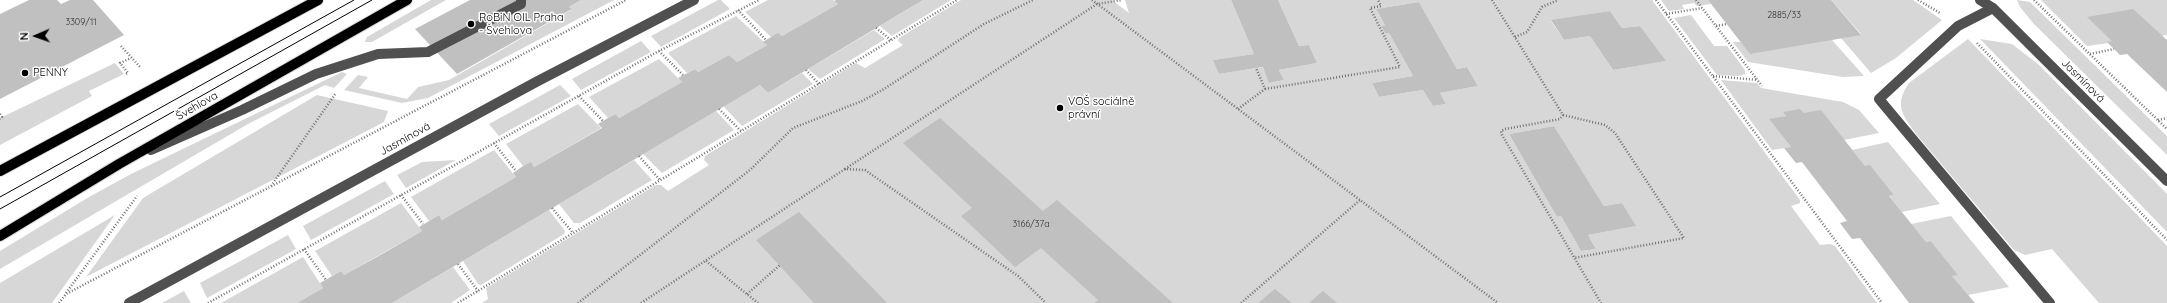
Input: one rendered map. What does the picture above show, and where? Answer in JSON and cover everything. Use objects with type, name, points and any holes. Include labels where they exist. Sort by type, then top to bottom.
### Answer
[{"type":"main road","points":[[0,171],[92,124],[318,0]]},
{"type":"main road","name":"Švehlova","points":[[0,236],[119,164],[407,0]]},
{"type":"street","points":[[119,164],[242,110],[316,74],[378,54],[428,52],[521,4],[521,0]]},
{"type":"street","name":"Jasmínová","points":[[128,303],[529,86],[694,0]]},
{"type":"street","name":"Jasmínová","points":[[1980,0],[1993,8],[2167,181]]},
{"type":"street","points":[[1993,8],[1958,26],[1879,99],[2050,303]]},
{"type":"path","points":[[66,294],[626,0]]},
{"type":"path","points":[[208,303],[659,51],[759,0]]},
{"type":"path","points":[[458,303],[957,0]]},
{"type":"path","points":[[578,303],[750,170],[793,128],[862,101],[884,90],[984,24],[1033,0]]},
{"type":"path","points":[[1092,0],[1498,303]]},
{"type":"path","points":[[641,303],[838,172],[845,169],[1097,4],[1122,0]]},
{"type":"path","points":[[1238,109],[1265,89],[1400,67],[1370,8],[1381,6],[1378,0]]},
{"type":"path","points":[[1492,0],[1563,115],[1605,125],[1615,132],[1684,238],[1574,258]]},
{"type":"path","points":[[1515,36],[1527,32],[1542,7],[1558,0]]},
{"type":"path","points":[[1656,0],[1882,303]]},
{"type":"path","points":[[1696,0],[1762,86]]},
{"type":"path","points":[[1918,0],[1944,15]]},
{"type":"path","points":[[2034,0],[2167,129]]},
{"type":"path","points":[[1666,14],[1702,8]]},
{"type":"path","points":[[738,10],[766,40]]},
{"type":"path","points":[[1716,26],[1727,24]]},
{"type":"path","points":[[876,28],[891,40]]},
{"type":"path","points":[[1974,39],[2167,240]]},
{"type":"path","points":[[121,46],[136,63]]},
{"type":"path","points":[[2090,54],[2114,49]]},
{"type":"path","points":[[659,51],[683,75]]},
{"type":"path","points":[[121,77],[128,73],[120,63],[131,58]]},
{"type":"path","points":[[1256,68],[1265,89]]},
{"type":"path","points":[[806,70],[820,84]]},
{"type":"path","points":[[1713,76],[1758,80]]},
{"type":"path","points":[[270,186],[336,94]]},
{"type":"path","points":[[579,96],[603,121]]},
{"type":"path","points":[[719,109],[741,131]]},
{"type":"path","points":[[0,114],[2,117],[0,119]]},
{"type":"path","points":[[1563,115],[1560,119],[1501,131],[1601,303]]},
{"type":"path","points":[[2158,120],[2167,118]]},
{"type":"path","points":[[494,143],[516,171]]},
{"type":"path","points":[[639,156],[660,180]]},
{"type":"path","points":[[845,169],[865,170],[1018,276],[1046,303]]},
{"type":"path","points":[[401,195],[423,224]]},
{"type":"path","points":[[59,303],[137,196]]},
{"type":"path","points":[[1241,303],[1360,200]]},
{"type":"path","points":[[552,208],[573,233]]},
{"type":"path","points":[[304,249],[326,280]]},
{"type":"path","points":[[706,261],[758,303]]},
{"type":"path","points":[[458,264],[478,291]]},
{"type":"path","points":[[747,294],[780,265]]},
{"type":"shaded area","points":[[431,0],[446,0],[372,42],[365,42],[367,37]]},
{"type":"shaded area","points":[[581,0],[614,0],[428,98],[402,103],[344,90],[358,75],[368,77],[359,88],[407,99],[418,87],[449,80],[571,10],[569,7]]},
{"type":"shaded area","points":[[718,0],[721,0],[730,9],[661,47],[651,36]]},
{"type":"shaded area","points":[[768,0],[833,0],[838,4],[782,36],[771,37],[745,12]]},
{"type":"shaded area","points":[[923,0],[951,0],[892,36],[880,26]]},
{"type":"shaded area","points":[[961,0],[1112,0],[1129,13],[1125,0],[1231,0],[1254,54],[1214,60],[1219,74],[1263,67],[1270,83],[1284,80],[1279,70],[1317,63],[1309,45],[1299,46],[1278,0],[1652,0],[1800,200],[1800,203],[1791,206],[1820,245],[1830,244],[1835,246],[1877,303],[482,303],[488,299],[486,288],[656,185],[661,185],[668,191],[709,165],[704,160],[705,156],[856,63],[865,68],[903,45],[898,41],[899,38]],"holes":[[[1419,2],[1457,69],[1467,67],[1478,86],[1440,93],[1446,104],[1433,106],[1423,90],[1379,97],[1372,83],[1413,76],[1389,33],[1385,33],[1381,26],[1385,25],[1376,9]],[[1610,11],[1622,28],[1640,26],[1665,61],[1613,70],[1590,36],[1564,40],[1551,21]],[[1554,126],[1604,206],[1622,203],[1635,226],[1588,235],[1596,249],[1581,251],[1561,216],[1557,217],[1509,134]]]},
{"type":"shaded area","points":[[1661,0],[1708,0],[1711,4],[1697,6],[1694,3],[1682,5],[1684,9],[1669,11]]},
{"type":"shaded area","points":[[1831,0],[1913,0],[1942,20],[1896,58],[1871,73],[1841,38],[1861,34]]},
{"type":"shaded area","points":[[2017,0],[2030,2],[2167,136],[2167,155],[2034,24],[2020,7]]},
{"type":"shaded area","points":[[2041,0],[2167,0],[2167,35],[2087,46]]},
{"type":"shaded area","points":[[1691,15],[1714,46],[1727,46],[1745,70],[1745,74],[1739,76],[1717,75],[1674,18]]},
{"type":"shaded area","points":[[736,16],[767,45],[737,62],[729,55],[698,72],[695,69],[687,73],[668,53]]},
{"type":"shaded area","points":[[874,30],[885,39],[820,79],[808,69]]},
{"type":"shaded area","points":[[1968,39],[2167,246],[2167,303],[2099,303],[2052,249],[2025,255],[2014,250],[1916,134],[1907,121],[1902,109],[1901,104],[1904,91],[1909,83]]},
{"type":"shaded area","points":[[1980,39],[2012,44],[2038,64],[2167,194],[2167,232]]},
{"type":"shaded area","points":[[1832,40],[1864,76],[1843,77],[1748,62],[1733,42]]},
{"type":"shaded area","points":[[641,41],[651,52],[581,90],[572,79]]},
{"type":"shaded area","points":[[659,59],[682,82],[619,118],[616,114],[608,118],[589,97]]},
{"type":"shaded area","points":[[115,63],[124,74],[89,91],[92,96],[0,145],[0,118]]},
{"type":"shaded area","points":[[342,72],[347,74],[334,88],[325,85],[248,124],[0,269],[0,251],[89,197],[131,174]]},
{"type":"shaded area","points":[[802,73],[813,84],[742,126],[723,106],[760,85],[768,93]]},
{"type":"shaded area","points":[[1721,80],[1757,83],[1761,88],[1843,102],[1859,110],[1879,133],[1844,140],[1786,116],[1770,120],[1791,147],[1772,150]]},
{"type":"shaded area","points":[[560,85],[571,96],[499,136],[489,124]]},
{"type":"shaded area","points":[[317,95],[388,111],[384,122],[86,277],[143,198]]},
{"type":"shaded area","points":[[578,104],[601,128],[534,167],[531,163],[523,166],[506,144]]},
{"type":"shaded area","points":[[716,111],[734,130],[662,173],[643,154]]},
{"type":"shaded area","points":[[1888,142],[1940,204],[1902,212],[1889,196],[1894,195],[1870,166],[1865,166],[1852,150]]},
{"type":"shaded area","points":[[494,150],[516,177],[442,220],[439,215],[429,221],[411,197]]},
{"type":"shaded area","points":[[456,160],[406,188],[397,175],[422,162]]},
{"type":"shaded area","points":[[634,160],[652,180],[580,223],[574,223],[559,204]]},
{"type":"shaded area","points":[[385,181],[394,194],[311,240],[303,226]]},
{"type":"shaded area","points":[[401,203],[422,231],[344,275],[341,271],[332,276],[315,251]]},
{"type":"shaded area","points":[[549,210],[565,231],[564,234],[481,285],[478,284],[463,261]]},
{"type":"shaded area","points":[[115,215],[52,303],[0,303],[0,283]]},
{"type":"shaded area","points":[[1951,216],[2009,287],[1968,295],[1952,276],[1957,274],[1931,241],[1926,242],[1911,224]]},
{"type":"shaded area","points":[[288,235],[296,249],[207,298],[200,283]]},
{"type":"shaded area","points":[[303,257],[323,288],[297,303],[221,303]]},
{"type":"shaded area","points":[[453,267],[470,290],[451,303],[392,303]]},
{"type":"shaded area","points":[[184,291],[191,303],[162,303]]},
{"type":"building","name":"PENNY","points":[[29,0],[57,0],[61,4],[70,0],[93,0],[124,35],[0,99],[0,14]]},
{"type":"building","points":[[470,0],[581,0],[569,7],[572,9],[457,74],[415,29]]},
{"type":"building","points":[[923,0],[768,93],[760,85],[392,303],[297,303],[323,288],[320,283],[341,271],[344,275],[422,231],[419,227],[439,215],[442,220],[516,177],[513,173],[523,166],[531,162],[534,167],[602,128],[598,124],[608,118],[616,114],[619,118],[682,82],[678,78],[695,69],[698,72],[729,55],[737,62],[767,45],[763,42],[778,33],[782,36],[838,4],[834,1]]},
{"type":"building","points":[[1231,0],[1278,0],[1299,46],[1309,45],[1317,63],[1279,70],[1284,80],[1269,83],[1263,67],[1219,74],[1213,60],[1254,54]]},
{"type":"building","points":[[1708,0],[1831,0],[1861,35],[1750,54]]},
{"type":"building","points":[[1419,2],[1457,69],[1467,67],[1478,86],[1440,93],[1446,104],[1433,106],[1423,90],[1379,97],[1372,83],[1413,76],[1389,33],[1385,33],[1381,26],[1385,25],[1376,9]]},
{"type":"building","points":[[2133,9],[2167,40],[2167,92],[2127,54],[2120,55],[2107,42],[2112,41],[2087,17]]},
{"type":"building","points":[[1610,11],[1622,28],[1640,26],[1666,61],[1613,70],[1590,36],[1564,40],[1551,20]]},
{"type":"building","points":[[1800,109],[1804,113],[1821,110],[1865,166],[1870,165],[1894,195],[1889,196],[1926,242],[1931,241],[1958,275],[1952,276],[1975,303],[1909,303],[1860,238],[1852,239],[1840,223],[1847,221],[1802,162],[1796,163],[1784,148],[1791,147],[1769,119],[1786,116],[1783,112]]},
{"type":"building","points":[[940,118],[1043,211],[1057,200],[1173,303],[1094,303],[1098,300],[1041,248],[1015,267],[961,216],[972,208],[903,143]]},
{"type":"building","points":[[1554,126],[1604,206],[1622,203],[1636,226],[1588,235],[1596,249],[1581,251],[1561,216],[1557,217],[1509,134]]},
{"type":"building","points":[[799,212],[887,303],[814,303],[756,240]]},
{"type":"building","points":[[1275,289],[1292,303],[1258,303]]},
{"type":"building","points":[[1323,291],[1337,303],[1309,303]]},
{"type":"tram line","points":[[0,197],[354,0]]},
{"type":"tram line","points":[[0,209],[372,0]]},
{"type":"place","name":"RoBiN OIL Praha - Švehlova","points":[[471,24]]},
{"type":"place","name":"PENNY","points":[[25,73]]},
{"type":"place","name":"VOŠ sociálně právní","points":[[1060,108]]}]
